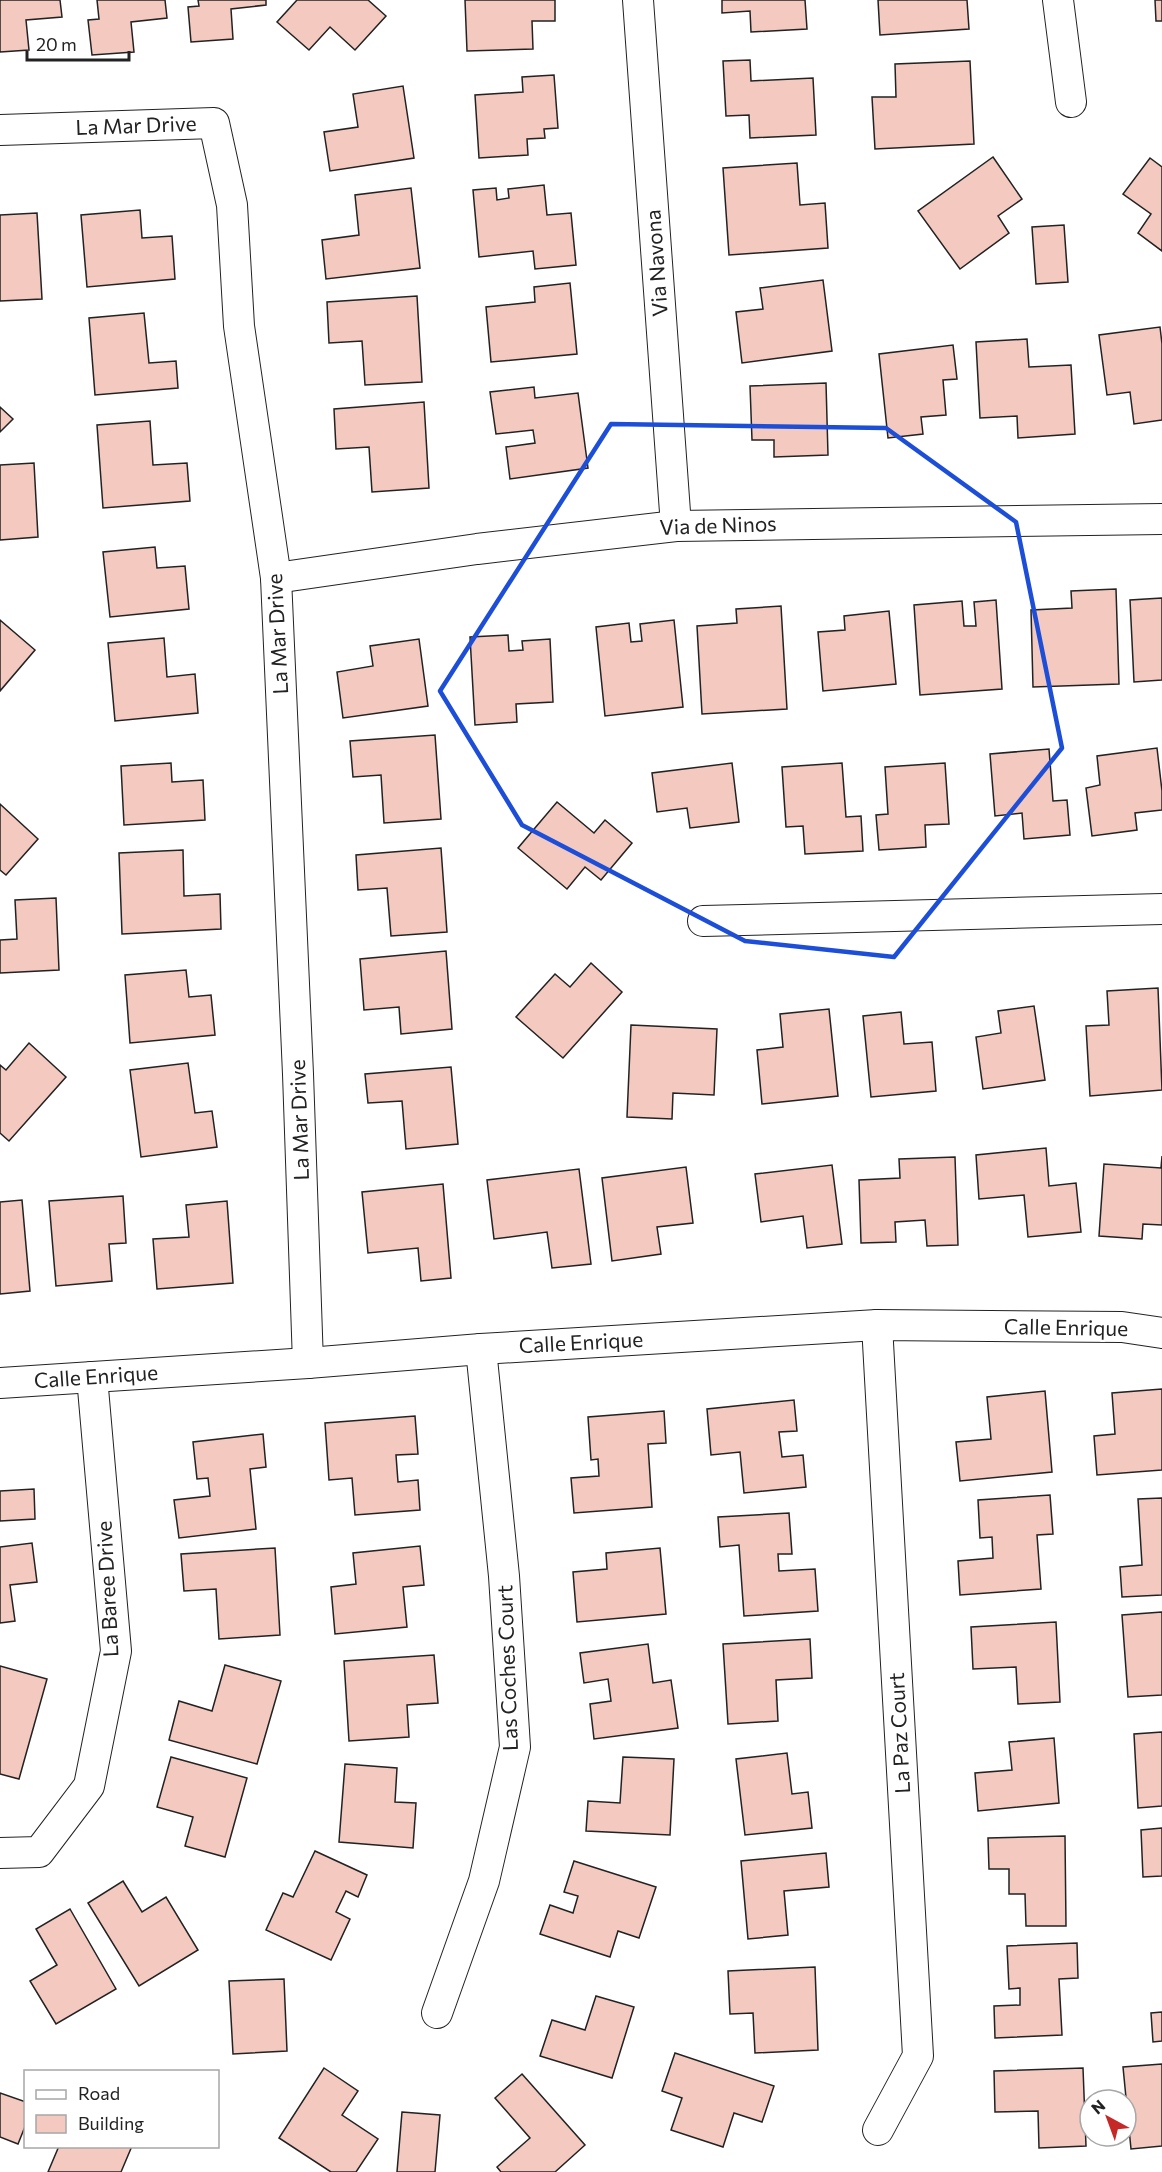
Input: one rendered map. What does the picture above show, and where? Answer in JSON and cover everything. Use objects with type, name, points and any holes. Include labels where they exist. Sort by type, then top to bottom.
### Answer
[{"type":"street","name":"Via Navona","points":[[638,0],[676,525]]},
{"type":"street","points":[[1058,0],[1071,102]]},
{"type":"street","name":"La Mar Drive","points":[[0,130],[214,123],[232,205],[239,326],[276,578],[298,1062],[308,1364]]},
{"type":"street","name":"Via de Ninos","points":[[276,578],[477,549],[676,525],[1162,519]]},
{"type":"street","points":[[703,921],[1162,909]]},
{"type":"street","name":"Calle Enrique","points":[[0,1383],[308,1364],[481,1349],[877,1325],[1122,1327],[1162,1333]]},
{"type":"street","name":"La Paz Court","points":[[877,1325],[918,2056],[878,2130]]},
{"type":"street","name":"Las Coches Court","points":[[437,2013],[484,1881],[515,1747],[504,1576],[481,1349]]},
{"type":"street","name":"La Baree Drive","points":[[0,1853],[39,1852],[88,1786],[116,1651],[92,1377]]},
{"type":"highlighted area","points":[[611,424],[886,428],[1016,522],[1062,748],[894,957],[745,941],[522,825],[440,691]]},
{"type":"building","points":[[0,0],[60,0],[62,17],[26,20],[29,50],[0,52]]},
{"type":"building","points":[[97,0],[165,0],[167,18],[131,22],[134,52],[92,55],[88,20],[99,19]]},
{"type":"building","points":[[198,0],[266,0],[266,5],[231,9],[233,39],[191,42],[188,7],[199,6]]},
{"type":"building","points":[[297,0],[368,0],[386,16],[355,50],[330,27],[309,50],[277,22]]},
{"type":"building","points":[[465,0],[555,0],[555,21],[532,21],[533,49],[467,51]]},
{"type":"building","points":[[722,0],[805,0],[807,29],[751,32],[750,11],[722,13]]},
{"type":"building","points":[[878,0],[967,0],[969,29],[880,35]]},
{"type":"building","points":[[1155,0],[1162,0],[1162,21],[1156,21]]},
{"type":"building","points":[[750,60],[751,81],[813,78],[816,135],[750,138],[749,115],[726,116],[723,61]]},
{"type":"building","points":[[970,61],[974,144],[875,149],[872,97],[896,97],[895,64]]},
{"type":"building","points":[[554,75],[558,128],[544,129],[545,138],[527,139],[528,155],[479,158],[475,95],[523,92],[522,77]]},
{"type":"building","points":[[403,86],[414,158],[330,171],[324,132],[358,127],[353,94]]},
{"type":"building","points":[[993,157],[1022,199],[998,216],[1009,233],[960,269],[918,211]]},
{"type":"building","points":[[1150,158],[1162,167],[1162,251],[1138,233],[1151,214],[1123,194]]},
{"type":"building","points":[[797,163],[800,205],[825,203],[828,248],[729,255],[723,168]]},
{"type":"building","points":[[544,185],[547,215],[571,213],[576,265],[535,269],[533,251],[479,257],[473,190],[496,188],[497,200],[509,198],[508,189]]},
{"type":"building","points":[[411,188],[420,268],[326,279],[322,240],[359,235],[355,195]]},
{"type":"building","points":[[140,210],[142,238],[172,236],[175,279],[87,287],[81,215]]},
{"type":"building","points":[[37,213],[42,299],[0,301],[0,215]]},
{"type":"building","points":[[1064,225],[1068,282],[1036,284],[1032,227]]},
{"type":"building","points":[[823,280],[832,351],[742,363],[736,312],[763,309],[760,288]]},
{"type":"building","points":[[570,283],[577,354],[491,362],[486,307],[535,302],[534,287]]},
{"type":"building","points":[[417,296],[422,382],[365,385],[362,341],[329,343],[327,302]]},
{"type":"building","points":[[144,313],[149,363],[176,361],[178,388],[95,395],[89,318]]},
{"type":"building","points":[[1160,327],[1162,420],[1134,424],[1130,392],[1107,395],[1099,335]]},
{"type":"building","points":[[1027,339],[1029,367],[1071,365],[1075,434],[1018,438],[1017,416],[980,418],[976,342]]},
{"type":"building","points":[[953,345],[957,379],[943,380],[946,415],[921,417],[923,434],[888,438],[879,354]]},
{"type":"building","points":[[826,383],[828,455],[774,457],[774,440],[752,440],[750,386]]},
{"type":"building","points":[[534,387],[535,398],[578,393],[588,468],[510,479],[506,447],[535,443],[533,430],[496,434],[490,392]]},
{"type":"building","points":[[424,402],[429,488],[372,492],[369,447],[336,449],[334,409]]},
{"type":"building","points":[[0,407],[13,419],[0,432]]},
{"type":"building","points":[[150,421],[153,465],[187,463],[190,501],[103,508],[97,425]]},
{"type":"building","points":[[34,463],[38,537],[0,540],[0,465]]},
{"type":"building","points":[[155,547],[157,568],[185,566],[189,609],[110,617],[103,552]]},
{"type":"building","points":[[1116,589],[1119,684],[1033,687],[1031,610],[1072,608],[1071,591]]},
{"type":"building","points":[[1162,598],[1162,680],[1134,682],[1130,600]]},
{"type":"building","points":[[996,600],[1002,689],[920,695],[914,605],[962,601],[964,626],[976,626],[974,602]]},
{"type":"building","points":[[781,606],[787,709],[702,714],[697,626],[737,623],[736,609]]},
{"type":"building","points":[[889,611],[896,684],[823,691],[818,632],[845,630],[844,616]]},
{"type":"building","points":[[0,620],[35,650],[0,691]]},
{"type":"building","points":[[674,620],[683,707],[605,716],[596,627],[629,623],[631,642],[642,641],[640,624]]},
{"type":"building","points":[[508,635],[509,651],[523,650],[522,641],[550,639],[553,702],[516,704],[517,722],[475,725],[470,637]]},
{"type":"building","points":[[164,638],[167,677],[195,674],[198,713],[115,721],[108,643]]},
{"type":"building","points":[[419,639],[428,706],[343,718],[337,672],[373,666],[370,646]]},
{"type":"building","points":[[435,735],[441,819],[384,823],[381,775],[353,777],[350,741]]},
{"type":"building","points":[[1157,748],[1162,810],[1135,813],[1137,830],[1092,836],[1086,788],[1100,785],[1097,756]]},
{"type":"building","points":[[1049,749],[1053,801],[1067,800],[1070,835],[1024,839],[1022,813],[995,816],[990,754]]},
{"type":"building","points":[[171,763],[172,782],[203,780],[205,820],[124,825],[121,766]]},
{"type":"building","points":[[732,763],[739,822],[690,828],[687,808],[657,812],[652,773]]},
{"type":"building","points":[[842,763],[846,817],[861,816],[863,851],[805,854],[803,826],[786,827],[782,767]]},
{"type":"building","points":[[945,763],[949,824],[925,825],[926,847],[879,850],[876,815],[888,814],[885,767]]},
{"type":"building","points":[[557,802],[594,833],[605,820],[632,843],[601,880],[585,867],[567,889],[518,848]]},
{"type":"building","points":[[0,804],[38,839],[6,875],[0,870]]},
{"type":"building","points":[[441,848],[447,932],[391,936],[387,888],[358,890],[356,855]]},
{"type":"building","points":[[183,850],[184,896],[220,894],[221,929],[122,934],[119,853]]},
{"type":"building","points":[[56,898],[59,970],[0,973],[0,940],[17,939],[15,900]]},
{"type":"building","points":[[446,951],[452,1029],[401,1034],[399,1007],[364,1010],[360,959]]},
{"type":"building","points":[[591,963],[622,992],[563,1058],[516,1017],[555,974],[570,987]]},
{"type":"building","points":[[186,970],[189,997],[211,995],[215,1035],[130,1043],[125,975]]},
{"type":"building","points":[[1158,988],[1162,1090],[1090,1096],[1086,1026],[1109,1025],[1107,991]]},
{"type":"building","points":[[1034,1006],[1045,1080],[983,1089],[976,1037],[1001,1033],[998,1011]]},
{"type":"building","points":[[829,1009],[838,1096],[762,1104],[757,1050],[783,1047],[780,1014]]},
{"type":"building","points":[[901,1012],[904,1044],[932,1042],[936,1091],[871,1097],[863,1016]]},
{"type":"building","points":[[631,1025],[717,1029],[714,1095],[673,1093],[672,1119],[627,1117]]},
{"type":"building","points":[[29,1043],[66,1077],[9,1141],[0,1133],[0,1065],[6,1070]]},
{"type":"building","points":[[188,1063],[195,1113],[212,1111],[217,1147],[141,1157],[130,1070]]},
{"type":"building","points":[[451,1067],[458,1144],[406,1149],[402,1101],[368,1103],[365,1074]]},
{"type":"building","points":[[1046,1148],[1049,1186],[1076,1183],[1081,1232],[1028,1237],[1024,1195],[979,1199],[976,1155]]},
{"type":"building","points":[[1162,1156],[1162,1225],[1143,1224],[1142,1239],[1099,1236],[1104,1164],[1161,1168]]},
{"type":"building","points":[[955,1157],[958,1245],[927,1246],[925,1220],[895,1222],[896,1242],[861,1243],[859,1180],[900,1178],[899,1159]]},
{"type":"building","points":[[832,1165],[842,1244],[807,1248],[803,1216],[761,1222],[755,1174]]},
{"type":"building","points":[[686,1167],[693,1223],[657,1227],[661,1254],[612,1261],[602,1178]]},
{"type":"building","points":[[579,1169],[591,1264],[552,1268],[547,1232],[494,1239],[487,1180]]},
{"type":"building","points":[[443,1184],[451,1278],[421,1281],[418,1248],[368,1253],[362,1192]]},
{"type":"building","points":[[123,1196],[126,1243],[109,1244],[112,1281],[56,1286],[49,1201]]},
{"type":"building","points":[[22,1200],[30,1291],[0,1294],[0,1202]]},
{"type":"building","points":[[227,1201],[233,1283],[157,1289],[153,1239],[189,1237],[186,1205]]},
{"type":"building","points":[[1162,1389],[1162,1470],[1097,1475],[1094,1436],[1115,1434],[1112,1393]]},
{"type":"building","points":[[1045,1391],[1052,1472],[960,1481],[956,1442],[991,1439],[987,1397]]},
{"type":"building","points":[[794,1400],[797,1431],[779,1432],[782,1457],[803,1455],[806,1487],[744,1493],[740,1452],[711,1455],[707,1409]]},
{"type":"building","points":[[664,1411],[666,1443],[648,1444],[652,1507],[574,1513],[571,1478],[599,1476],[598,1459],[591,1460],[588,1417]]},
{"type":"building","points":[[415,1416],[418,1454],[396,1455],[398,1482],[418,1480],[420,1510],[355,1515],[352,1478],[329,1480],[325,1423]]},
{"type":"building","points":[[263,1434],[266,1467],[250,1469],[256,1529],[179,1538],[174,1500],[210,1496],[208,1478],[197,1479],[193,1442]]},
{"type":"building","points":[[34,1489],[35,1519],[0,1521],[0,1491]]},
{"type":"building","points":[[1050,1495],[1053,1534],[1037,1535],[1041,1589],[960,1595],[958,1561],[993,1558],[992,1537],[980,1538],[978,1500]]},
{"type":"building","points":[[1162,1498],[1162,1595],[1122,1597],[1120,1567],[1142,1565],[1138,1499]]},
{"type":"building","points":[[789,1513],[792,1554],[778,1554],[779,1571],[815,1569],[818,1611],[744,1616],[739,1545],[720,1547],[718,1517]]},
{"type":"building","points":[[32,1543],[37,1582],[10,1585],[15,1621],[0,1623],[0,1547]]},
{"type":"building","points":[[420,1546],[424,1585],[403,1587],[407,1627],[335,1634],[331,1587],[356,1584],[353,1553]]},
{"type":"building","points":[[275,1548],[280,1635],[219,1639],[216,1589],[184,1591],[181,1554]]},
{"type":"building","points":[[660,1548],[666,1614],[577,1622],[573,1572],[607,1569],[606,1553]]},
{"type":"building","points":[[1162,1612],[1162,1695],[1128,1697],[1122,1615]]},
{"type":"building","points":[[1056,1622],[1060,1702],[1018,1704],[1016,1667],[973,1669],[971,1627]]},
{"type":"building","points":[[810,1639],[812,1678],[776,1680],[778,1721],[728,1724],[723,1644]]},
{"type":"building","points":[[648,1644],[653,1683],[671,1680],[678,1728],[594,1739],[590,1704],[611,1701],[608,1679],[584,1683],[580,1653]]},
{"type":"building","points":[[434,1655],[438,1703],[407,1705],[409,1737],[349,1741],[344,1661]]},
{"type":"building","points":[[225,1665],[281,1681],[257,1764],[169,1740],[179,1701],[212,1711]]},
{"type":"building","points":[[0,1666],[47,1679],[19,1779],[0,1774]]},
{"type":"building","points":[[1162,1732],[1162,1806],[1138,1808],[1134,1734]]},
{"type":"building","points":[[1054,1738],[1059,1803],[978,1811],[975,1773],[1012,1770],[1009,1742]]},
{"type":"building","points":[[787,1753],[792,1794],[808,1792],[812,1828],[745,1835],[736,1759]]},
{"type":"building","points":[[171,1757],[247,1778],[225,1857],[185,1846],[193,1817],[157,1807]]},
{"type":"building","points":[[623,1757],[674,1759],[670,1835],[586,1831],[588,1801],[620,1803]]},
{"type":"building","points":[[345,1764],[397,1768],[395,1802],[416,1803],[413,1848],[339,1842]]},
{"type":"building","points":[[1162,1828],[1162,1876],[1143,1877],[1141,1830]]},
{"type":"building","points":[[1065,1836],[1066,1926],[1026,1926],[1025,1894],[1009,1894],[1009,1869],[989,1869],[988,1838]]},
{"type":"building","points":[[315,1851],[367,1875],[358,1897],[346,1891],[336,1912],[350,1919],[331,1960],[266,1930],[283,1893],[293,1897]]},
{"type":"building","points":[[826,1853],[829,1887],[784,1891],[788,1935],[748,1939],[741,1861]]},
{"type":"building","points":[[574,1861],[656,1887],[639,1938],[618,1931],[610,1957],[540,1934],[550,1905],[573,1913],[578,1896],[564,1892]]},
{"type":"building","points":[[123,1881],[142,1912],[166,1897],[198,1950],[139,1986],[88,1903]]},
{"type":"building","points":[[70,1909],[116,1989],[56,2024],[30,1981],[57,1965],[36,1929]]},
{"type":"building","points":[[1077,1943],[1078,1978],[1059,1979],[1062,2035],[995,2038],[994,2006],[1020,2005],[1020,1988],[1009,1989],[1007,1946]]},
{"type":"building","points":[[815,1967],[818,2050],[755,2053],[753,2013],[730,2014],[728,1971]]},
{"type":"building","points":[[284,1979],[287,2051],[233,2054],[229,1981]]},
{"type":"building","points":[[596,1996],[634,2007],[612,2078],[540,2056],[552,2020],[585,2030]]},
{"type":"building","points":[[1162,2012],[1162,2041],[1153,2042],[1151,2013]]},
{"type":"building","points":[[675,2053],[774,2086],[762,2122],[734,2113],[723,2147],[671,2130],[682,2098],[662,2091]]},
{"type":"building","points":[[1162,2064],[1162,2146],[1131,2149],[1138,2148],[1138,2088],[1125,2088],[1123,2067]]},
{"type":"building","points":[[324,2068],[358,2091],[342,2115],[378,2139],[356,2172],[331,2172],[279,2138]]},
{"type":"building","points":[[1083,2068],[1084,2088],[1078,2088],[1078,2146],[1039,2148],[1038,2111],[995,2112],[994,2071]]},
{"type":"building","points":[[522,2074],[585,2145],[555,2172],[501,2172],[497,2167],[530,2138],[495,2098]]},
{"type":"building","points":[[0,2093],[24,2101],[24,2129],[18,2144],[0,2137]]},
{"type":"building","points":[[402,2112],[440,2115],[435,2172],[397,2172]]},
{"type":"building","points":[[58,2148],[131,2148],[121,2172],[48,2172]]}]
